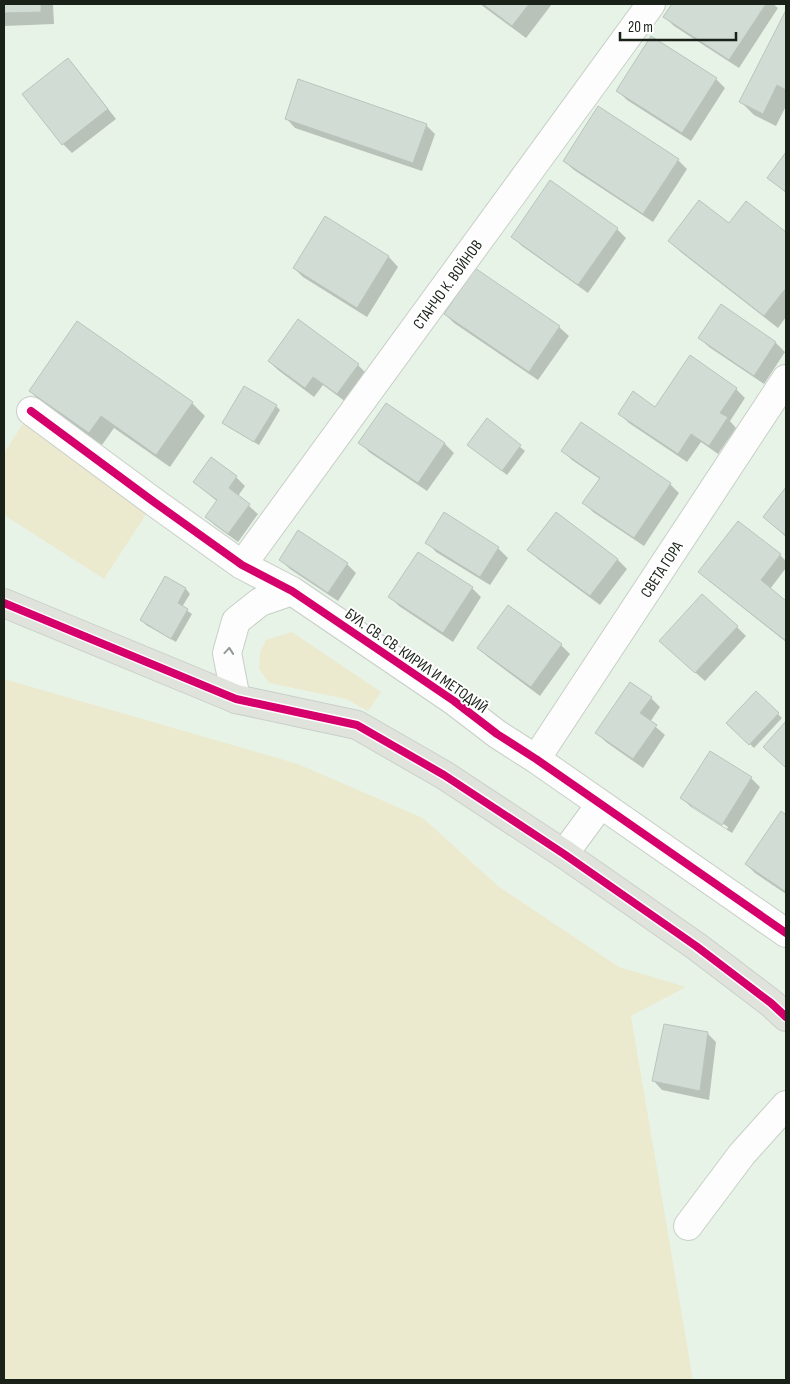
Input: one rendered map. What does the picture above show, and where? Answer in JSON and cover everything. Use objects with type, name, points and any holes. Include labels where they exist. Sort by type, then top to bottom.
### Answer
[{"type":"main road","points":[[4,603],[236,699],[357,725],[444,775],[564,854],[696,946],[786,1017]]},
{"type":"street","name":"СТАНЧО К. ВОЙНОВ","points":[[242,565],[651,4]]},
{"type":"street","name":"СВЕТА ГОРА","points":[[536,759],[786,379]]},
{"type":"street","name":"БУЛ. СВ. СВ. КИРИЛ И МЕТОДИЙ","points":[[32,411],[242,565],[292,591],[454,701],[497,734],[536,759],[786,933]]},
{"type":"street","points":[[236,699],[227,653],[236,621],[260,602],[292,591]]},
{"type":"street","points":[[564,854],[600,805]]},
{"type":"street","points":[[688,1226],[742,1154],[786,1105]]},
{"type":"green space","points":[[31,411],[154,502],[104,579],[4,515],[4,453]]},
{"type":"green space","points":[[292,632],[381,692],[368,711],[346,699],[269,683],[259,669],[260,652],[266,640]]},
{"type":"green space","points":[[4,679],[298,764],[423,818],[498,886],[619,967],[686,987],[631,1016],[693,1380],[4,1380]]},
{"type":"building","points":[[4,4],[41,4],[41,12],[4,13]]},
{"type":"building","points":[[483,4],[529,4],[512,26]]},
{"type":"building","points":[[672,4],[766,4],[729,60],[663,17]]},
{"type":"building","points":[[786,10],[786,90],[777,85],[763,114],[739,102]]},
{"type":"building","points":[[651,36],[717,78],[682,133],[616,91]]},
{"type":"building","points":[[68,58],[108,109],[62,145],[22,94]]},
{"type":"building","points":[[298,79],[427,124],[413,163],[285,119]]},
{"type":"building","points":[[598,106],[679,159],[643,214],[563,161]]},
{"type":"building","points":[[786,152],[786,192],[767,178]]},
{"type":"building","points":[[550,180],[618,228],[578,285],[511,237]]},
{"type":"building","points":[[699,200],[729,223],[746,201],[786,232],[786,288],[764,316],[668,241]]},
{"type":"building","points":[[325,216],[389,256],[357,308],[293,268]]},
{"type":"building","points":[[475,268],[560,326],[529,372],[444,314]]},
{"type":"building","points":[[721,304],[776,342],[754,376],[698,338]]},
{"type":"building","points":[[298,319],[359,364],[337,394],[313,377],[305,388],[268,361]]},
{"type":"building","points":[[77,321],[193,402],[156,455],[101,416],[89,433],[29,391]]},
{"type":"building","points":[[690,355],[737,388],[720,413],[728,417],[709,446],[691,434],[678,454],[618,414],[633,391],[655,407]]},
{"type":"building","points":[[244,386],[277,405],[254,442],[222,423]]},
{"type":"building","points":[[386,403],[445,443],[418,483],[358,443]]},
{"type":"building","points":[[487,418],[521,445],[502,471],[467,445]]},
{"type":"building","points":[[581,422],[671,483],[634,538],[582,503],[600,478],[561,451]]},
{"type":"building","points":[[211,457],[237,476],[229,488],[250,504],[228,534],[205,517],[217,500],[193,482]]},
{"type":"building","points":[[786,487],[786,536],[763,517]]},
{"type":"building","points":[[444,512],[499,547],[480,577],[425,543]]},
{"type":"building","points":[[556,512],[618,559],[590,596],[527,550]]},
{"type":"building","points":[[738,521],[781,554],[761,580],[786,601],[786,641],[698,572]]},
{"type":"building","points":[[298,530],[348,563],[328,593],[279,560]]},
{"type":"building","points":[[418,552],[473,587],[443,633],[388,597]]},
{"type":"building","points":[[165,576],[186,588],[178,603],[188,609],[171,639],[140,620]]},
{"type":"building","points":[[702,594],[738,626],[695,673],[659,641]]},
{"type":"building","points":[[508,605],[562,644],[531,687],[477,648]]},
{"type":"building","points":[[630,682],[652,697],[640,713],[657,725],[633,759],[595,733]]},
{"type":"building","points":[[756,691],[779,713],[749,745],[726,723]]},
{"type":"building","points":[[786,721],[786,768],[763,747]]},
{"type":"building","points":[[710,751],[752,777],[722,825],[680,798]]},
{"type":"building","points":[[781,811],[786,815],[786,892],[745,864]]},
{"type":"building","points":[[664,1024],[708,1032],[700,1091],[652,1081]]},
{"type":"cycle path","points":[[31,411],[242,565],[292,591],[454,701],[497,734],[536,759],[786,933]]},
{"type":"cycle path","points":[[4,603],[236,699],[357,725],[444,775],[564,854],[696,946],[771,1003],[786,1017]]}]
